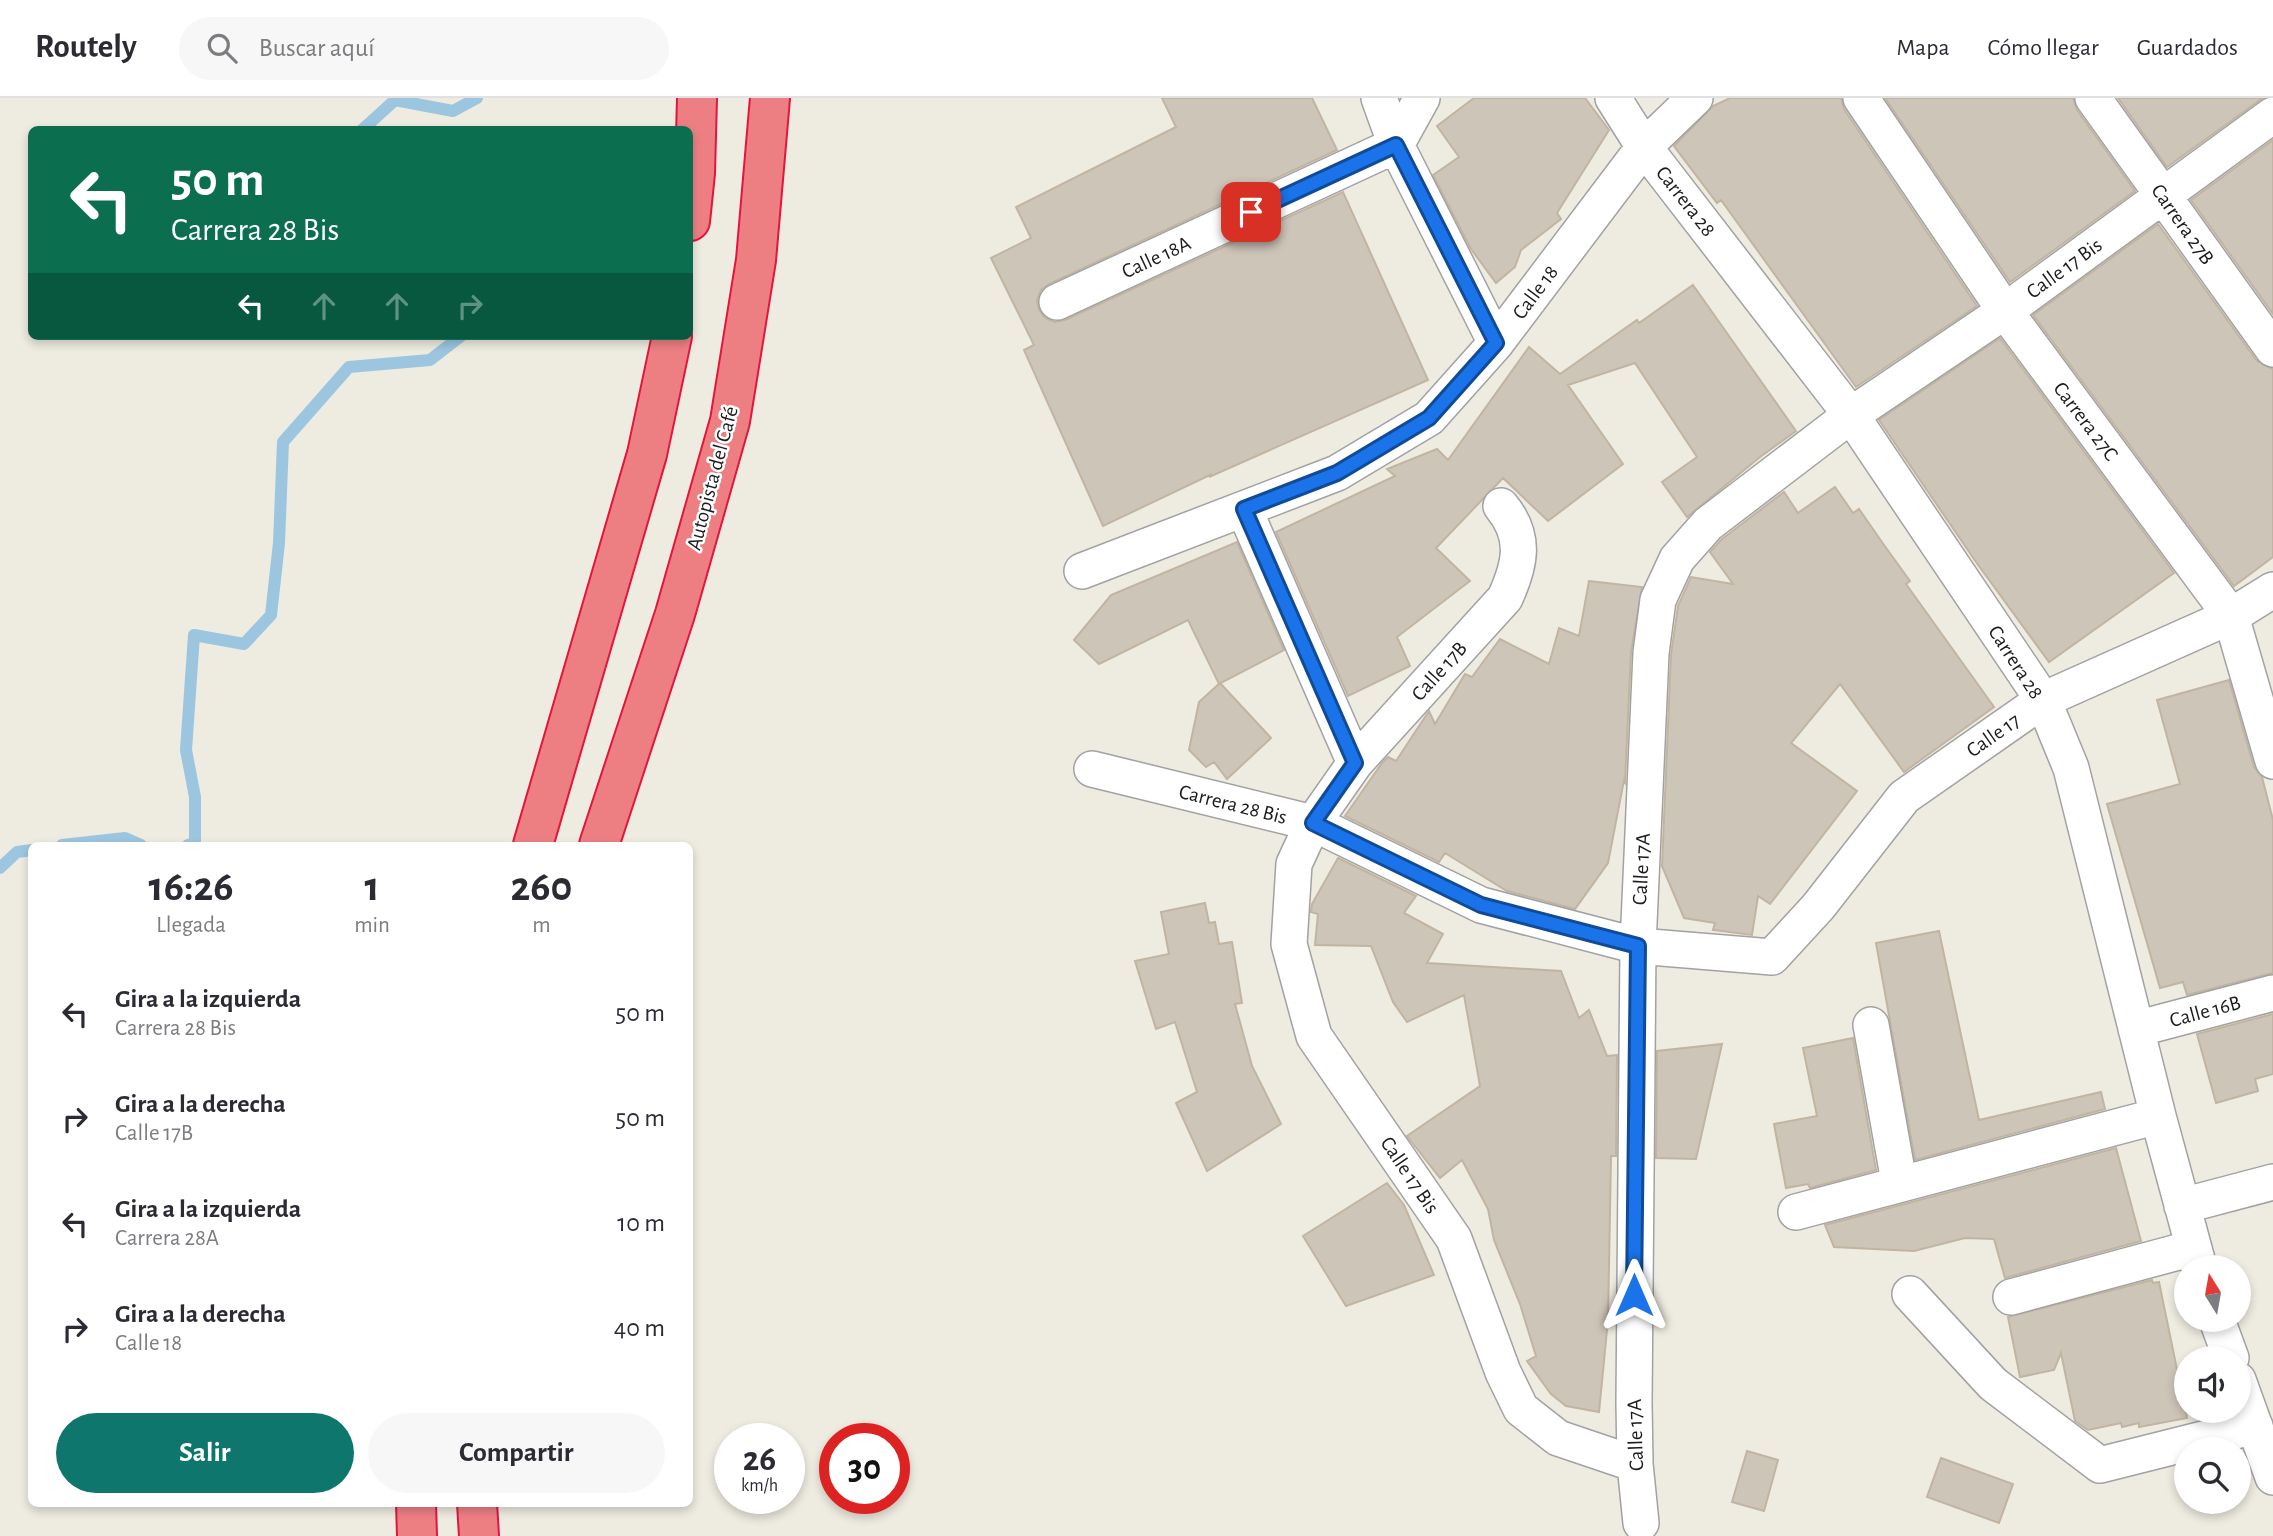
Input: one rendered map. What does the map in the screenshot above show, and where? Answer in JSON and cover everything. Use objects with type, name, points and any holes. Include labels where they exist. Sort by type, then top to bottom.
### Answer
[{"type":"highway","points":[[693,192],[697,98]]},
{"type":"highway","name":"Autopista del Café","points":[[600,842],[675,614],[730,421],[756,260],[771,98]]},
{"type":"highway","points":[[534,842],[647,454],[671,340]]},
{"type":"highway","points":[[416,1507],[417,1536]]},
{"type":"highway","points":[[477,1507],[479,1536]]},
{"type":"street","points":[[1380,98],[1396,145],[1496,343]]},
{"type":"street","points":[[1396,145],[1422,98]]},
{"type":"street","name":"Carrera 28","points":[[1613,98],[1644,147],[1851,415],[2043,700],[2071,768],[2195,1255]]},
{"type":"street","name":"Calle 18","points":[[1082,571],[1337,473],[1429,418],[1496,343],[1644,147],[1695,98]]},
{"type":"street","name":"Carrera 27C","points":[[1861,98],[2005,311],[2231,616],[2273,761]]},
{"type":"street","name":"Carrera 27B","points":[[2093,98],[2273,349]]},
{"type":"street","name":"Calle 17 Bis","points":[[1851,415],[2005,311],[2273,115]]},
{"type":"street","name":"Calle 18A","points":[[1057,302],[1396,145]]},
{"type":"street","name":"Calle 17A","points":[[1641,1523],[1635,1464],[1638,946],[1651,653],[1658,600],[1677,559],[1708,524],[1851,415]]},
{"type":"street","name":"Calle 17B","points":[[1313,823],[1355,763],[1505,598],[1519,566],[1514,522],[1501,506]]},
{"type":"street","points":[[1244,509],[1355,763]]},
{"type":"street","name":"Calle 17","points":[[1772,957],[1818,907],[1904,797],[2043,700],[2231,616],[2273,590]]},
{"type":"street","name":"Carrera 28 Bis","points":[[1091,769],[1313,823],[1481,905],[1638,946],[1772,957]]},
{"type":"street","name":"Calle 17 Bis","points":[[1313,823],[1294,864],[1289,944],[1314,1036],[1454,1239],[1503,1372],[1521,1409],[1558,1438],[1635,1464]]},
{"type":"street","name":"Calle 16B","points":[[2136,1029],[2273,993]]},
{"type":"street","points":[[1871,1025],[1899,1182]]},
{"type":"street","points":[[1796,1212],[1899,1182],[2158,1116]]},
{"type":"street","points":[[2182,1206],[2273,1182]]},
{"type":"street","points":[[2011,1297],[2174,1263]]},
{"type":"street","points":[[1910,1294],[1993,1384],[2100,1465],[2252,1397],[2273,1476]]},
{"type":"building","points":[[1162,98],[1312,98],[1337,150],[1049,284],[1041,290],[1037,300],[1039,310],[1045,318],[1055,322],[1065,320],[1343,192],[1428,380],[1209,477],[1212,474],[1103,526],[1024,350],[1034,345],[991,258],[1031,238],[1016,207],[1176,127]]},
{"type":"building","points":[[1474,98],[1585,98],[1609,130],[1557,213],[1561,219],[1521,250],[1515,267],[1496,283],[1471,249],[1433,175],[1459,157],[1437,126]]},
{"type":"building","points":[[1730,98],[1841,98],[1844,109],[1977,306],[1856,387],[1721,200],[1717,203],[1674,146],[1713,106]]},
{"type":"building","points":[[1885,98],[2073,98],[2077,110],[2135,191],[2010,282]]},
{"type":"building","points":[[2118,98],[2263,98],[2167,167]]},
{"type":"building","points":[[2273,140],[2273,314],[2191,200]]},
{"type":"building","points":[[2158,224],[2257,361],[2273,369],[2273,557],[2234,586],[2033,315]]},
{"type":"building","points":[[1693,285],[1796,431],[1687,517],[1662,482],[1697,457],[1635,363],[1568,385],[1623,464],[1548,521],[1503,478],[1436,548],[1470,581],[1397,637],[1410,666],[1348,696],[1276,532],[1395,476],[1387,469],[1437,449],[1448,460],[1529,347],[1560,374]]},
{"type":"building","points":[[2000,338],[2174,573],[2049,662],[1976,562],[1879,420]]},
{"type":"building","points":[[1835,487],[1853,513],[1859,509],[1910,581],[1906,584],[1994,707],[1904,772],[1840,684],[1791,743],[1857,791],[1770,904],[1758,896],[1752,935],[1713,930],[1715,923],[1684,918],[1662,866],[1671,655],[1678,606],[1691,577],[1733,584],[1710,552],[1722,539],[1784,492],[1798,513]]},
{"type":"building","points":[[1237,542],[1284,650],[1219,684],[1188,620],[1099,664],[1074,640],[1111,595]]},
{"type":"building","points":[[1589,581],[1642,587],[1631,652],[1625,782],[1624,780],[1608,863],[1575,909],[1507,891],[1445,853],[1439,862],[1345,816],[1382,763],[1388,757],[1396,761],[1429,711],[1435,724],[1465,674],[1472,677],[1500,639],[1549,664],[1559,628],[1579,636]]},
{"type":"building","points":[[2229,680],[2254,767],[2262,777],[2273,820],[2273,973],[2187,995],[2183,982],[2160,988],[2107,804],[2180,784],[2157,700]]},
{"type":"building","points":[[1220,683],[1271,738],[1227,779],[1214,762],[1206,767],[1189,750],[1199,702]]},
{"type":"building","points":[[1338,858],[1416,896],[1404,913],[1443,934],[1427,963],[1561,971],[1579,1018],[1589,1010],[1607,1056],[1617,1055],[1616,1156],[1611,1156],[1608,1320],[1599,1412],[1566,1406],[1551,1394],[1527,1361],[1536,1356],[1520,1304],[1494,1240],[1488,1209],[1462,1160],[1440,1178],[1407,1136],[1480,1086],[1464,995],[1407,1022],[1393,1002],[1371,946],[1315,945],[1318,914],[1311,912],[1312,904]]},
{"type":"building","points":[[1205,903],[1209,923],[1215,922],[1219,944],[1232,942],[1242,1003],[1235,1004],[1252,1066],[1281,1124],[1207,1171],[1176,1103],[1197,1092],[1175,1022],[1156,1029],[1135,961],[1169,954],[1161,912]]},
{"type":"building","points":[[1939,931],[1979,1120],[2101,1092],[2105,1109],[1915,1160],[1876,943]]},
{"type":"building","points":[[2273,1014],[2273,1074],[2255,1079],[2258,1091],[2216,1103],[2197,1034]]},
{"type":"building","points":[[1853,1038],[1876,1170],[1810,1188],[1808,1184],[1786,1188],[1774,1124],[1817,1116],[1803,1048]]},
{"type":"building","points":[[1722,1044],[1696,1159],[1656,1158],[1657,1051]]},
{"type":"building","points":[[2116,1148],[2141,1241],[2005,1278],[1994,1239],[1965,1238],[1914,1251],[1834,1247],[1825,1225]]},
{"type":"building","points":[[1387,1183],[1404,1205],[1434,1275],[1346,1306],[1303,1236]]},
{"type":"building","points":[[2152,1280],[2153,1283],[2159,1282],[2174,1355],[2174,1420],[2139,1427],[2139,1423],[2122,1427],[2121,1423],[2088,1430],[2075,1421],[2061,1353],[2054,1370],[2020,1377],[2008,1317]]},
{"type":"building","points":[[1747,1451],[1778,1460],[1764,1511],[1732,1502]]},
{"type":"building","points":[[1941,1458],[2013,1484],[1999,1523],[1927,1497]]},
{"type":"waterway","points":[[366,126],[395,100],[453,111],[477,98]]},
{"type":"waterway","points":[[195,842],[195,797],[186,750],[194,635],[244,644],[271,615],[279,543],[283,442],[349,367],[430,360],[456,340]]},
{"type":"waterway","points":[[89,842],[125,838],[134,842]]},
{"type":"waterway","points":[[0,868],[17,852],[28,851]]},
{"type":"route","points":[[1251,212],[1396,145],[1496,343],[1429,418],[1337,473],[1244,509],[1355,763],[1313,823],[1481,905],[1638,946],[1634,1295]]}]
